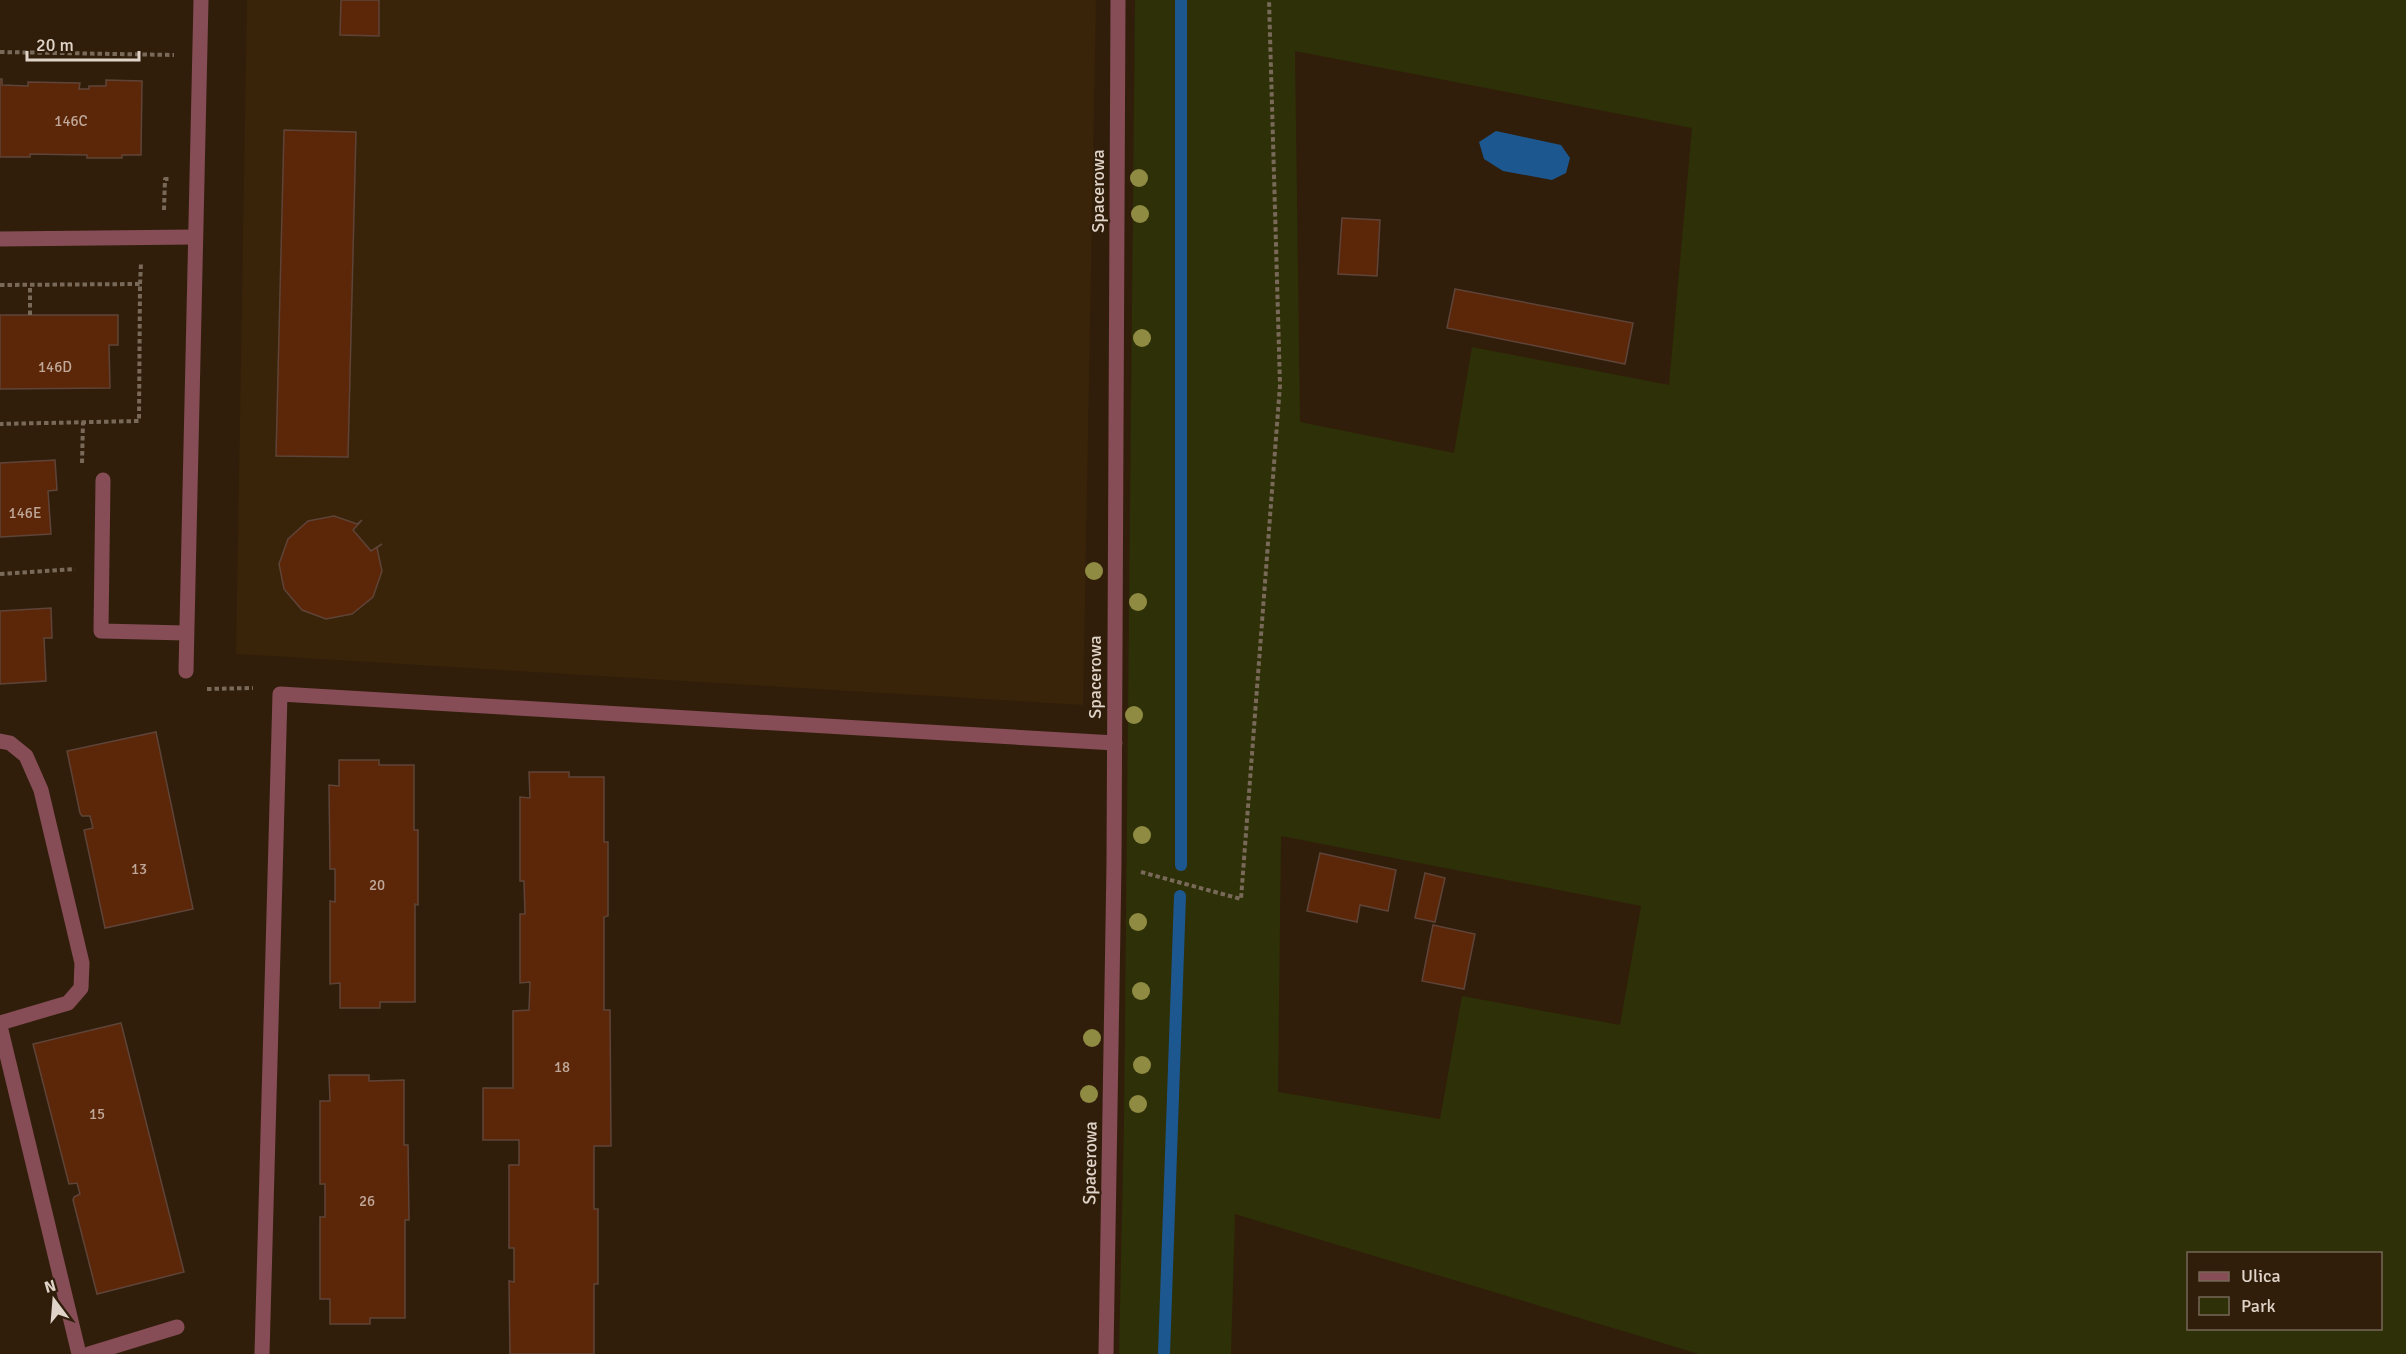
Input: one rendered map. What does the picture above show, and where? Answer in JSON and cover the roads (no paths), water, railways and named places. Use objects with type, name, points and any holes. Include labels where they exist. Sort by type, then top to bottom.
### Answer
[{"type":"street","points":[[186,671],[201,0]]},
{"type":"street","name":"Spacerowa","points":[[1106,1354],[1114,864],[1118,0]]},
{"type":"street","points":[[0,239],[195,237]]},
{"type":"street","points":[[103,480],[101,631],[186,633]]},
{"type":"street","points":[[262,1354],[280,694],[1115,743]]},
{"type":"street","points":[[0,741],[9,743],[26,756],[41,790],[82,963],[81,988],[68,1003],[0,1024],[79,1354]]},
{"type":"street","points":[[88,1354],[177,1327]]},
{"type":"water","points":[[1496,131],[1561,145],[1570,158],[1566,173],[1552,180],[1503,171],[1484,159],[1479,142]]},
{"type":"waterway","points":[[1181,0],[1181,865]]},
{"type":"waterway","points":[[1164,1354],[1180,896]]}]
